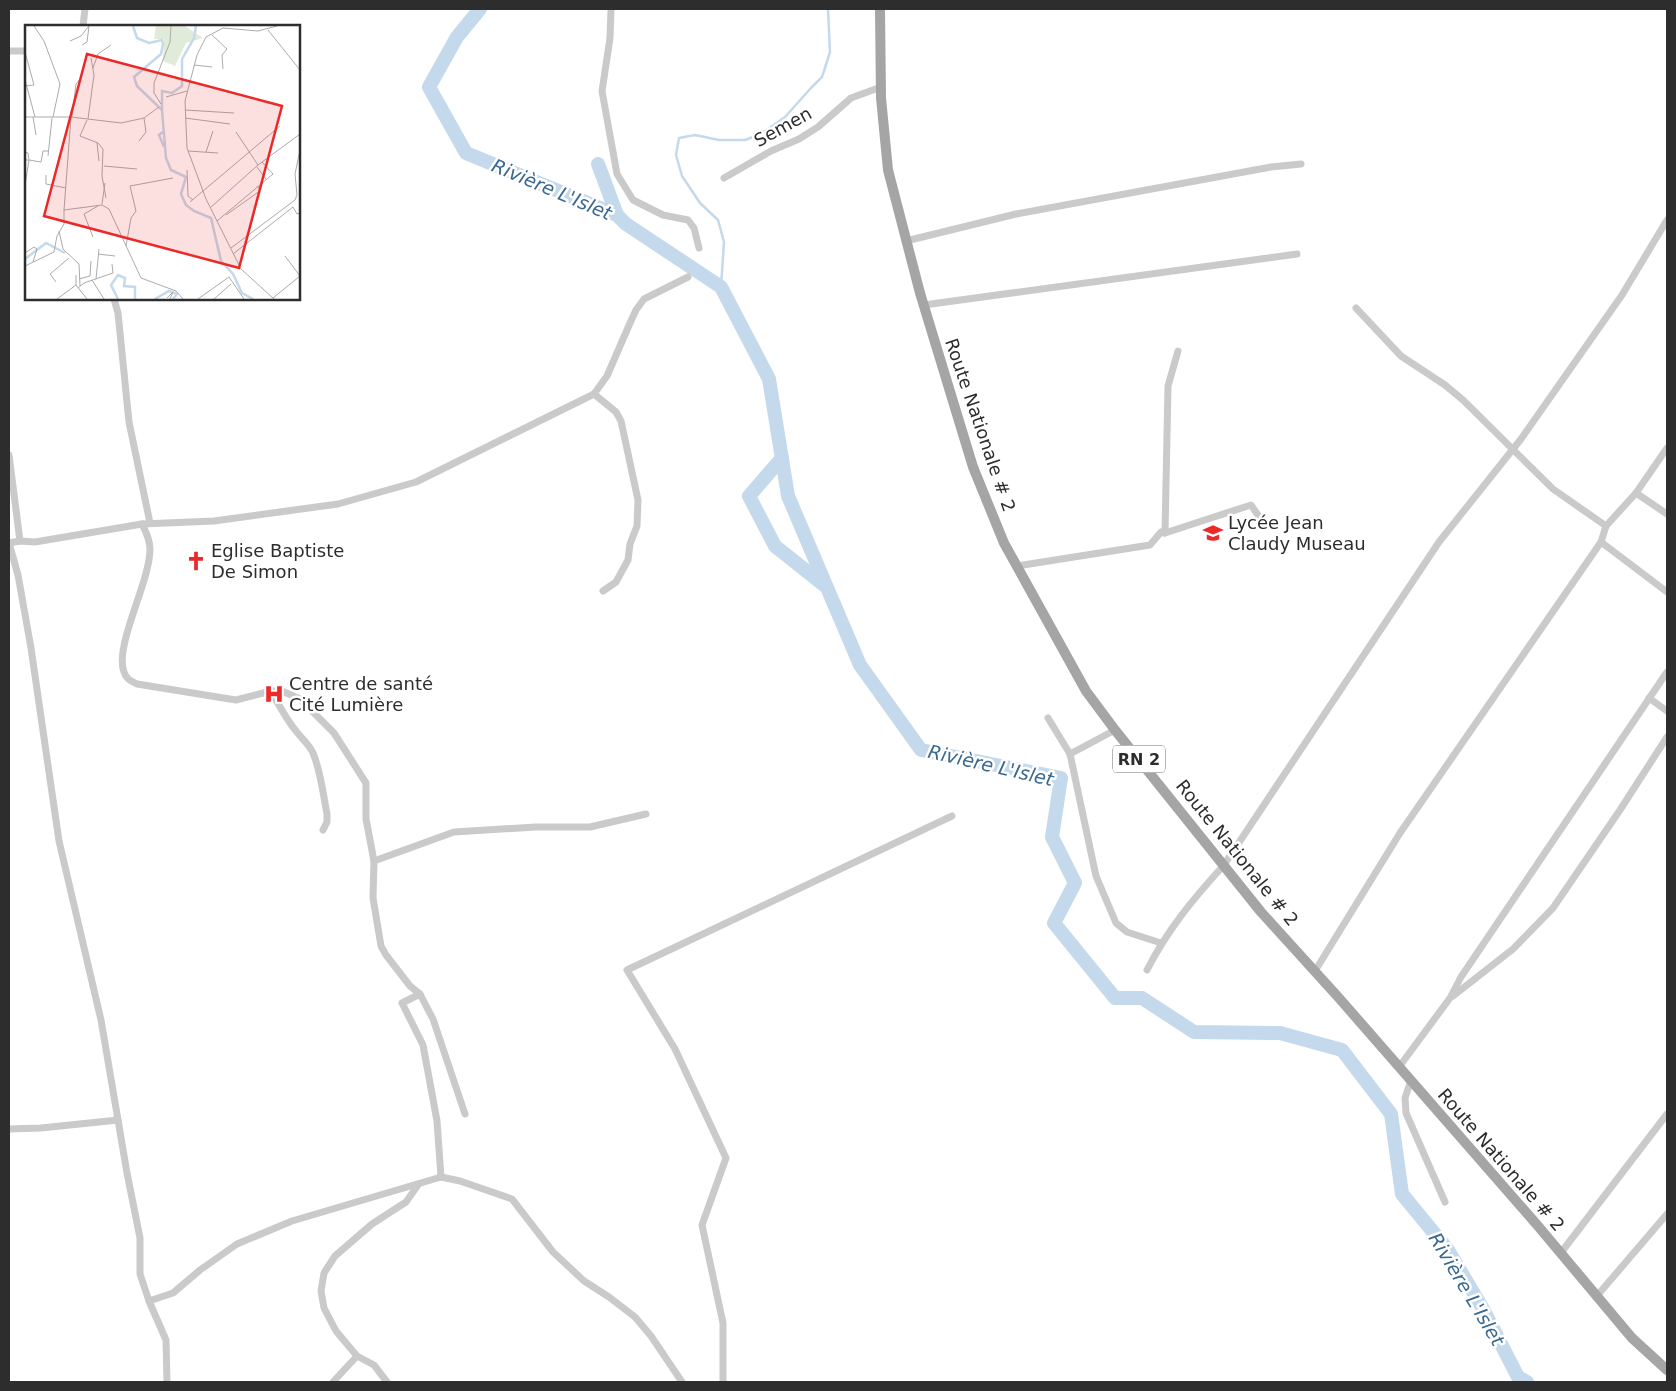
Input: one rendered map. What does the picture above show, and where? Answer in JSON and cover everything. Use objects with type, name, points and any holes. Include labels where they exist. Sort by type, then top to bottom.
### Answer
[{"type":"main road","name":"Route Nationale # 2","points":[[880,9],[881,87],[888,170],[924,306],[973,467],[1004,542],[1086,691],[1261,912],[1400,1067],[1632,1338],[1667,1370]]},
{"type":"street","points":[[83,25],[85,9]]},
{"type":"street","points":[[611,9],[610,38],[602,91],[617,174],[633,200],[663,215],[688,220],[694,228],[699,248]]},
{"type":"street","points":[[9,50],[25,50]]},
{"type":"street","name":"Semen","points":[[724,178],[771,151],[799,140],[818,128],[851,98],[881,87]]},
{"type":"street","points":[[906,241],[1016,214],[1270,167],[1301,164]]},
{"type":"street","points":[[1147,970],[1161,943],[1192,900],[1224,865],[1439,542],[1512,449],[1622,295],[1667,220]]},
{"type":"street","points":[[924,306],[1297,254]]},
{"type":"street","points":[[167,1382],[166,1340],[149,1301],[140,1274],[140,1238],[101,1020],[59,841],[31,648],[18,575],[9,543],[20,541],[36,542],[150,523],[214,521],[338,504],[416,482],[594,394],[607,376],[636,310],[644,299],[688,277]]},
{"type":"street","points":[[114,300],[118,313],[129,422],[150,523]]},
{"type":"street","points":[[1356,308],[1401,356],[1445,385],[1463,400],[1553,489],[1606,526]]},
{"type":"street","points":[[1165,533],[1168,386],[1178,351]]},
{"type":"street","points":[[594,394],[616,412],[621,421],[638,500],[637,526],[630,544],[628,560],[616,582],[603,591]]},
{"type":"street","points":[[1315,971],[1400,833],[1600,542],[1606,526],[1636,493],[1667,448]]},
{"type":"street","points":[[9,455],[20,541]]},
{"type":"street","points":[[1636,493],[1667,514]]},
{"type":"street","points":[[1017,566],[1150,545],[1161,532],[1165,533],[1251,505],[1260,518]]},
{"type":"street","points":[[142,524],[148,536],[150,551],[138,600],[122,651],[123,671],[128,680],[137,684],[236,700],[271,691],[282,691],[300,699],[334,733],[366,783],[366,819],[374,861],[373,898],[381,946],[410,986],[420,994],[433,1019],[465,1114]]},
{"type":"street","points":[[1600,542],[1667,592]]},
{"type":"street","points":[[1400,1067],[1450,998],[1467,969],[1667,672]]},
{"type":"street","points":[[271,691],[297,733],[308,743],[317,763],[327,814],[327,822],[323,830]]},
{"type":"street","points":[[1649,698],[1667,711]]},
{"type":"street","points":[[1048,718],[1070,754],[1096,876],[1116,923],[1127,932],[1161,943]]},
{"type":"street","points":[[1070,754],[1115,730]]},
{"type":"street","points":[[1450,998],[1513,949],[1553,908],[1667,737]]},
{"type":"street","points":[[374,861],[454,832],[536,827],[590,827],[646,814]]},
{"type":"street","points":[[723,1382],[723,1323],[702,1225],[726,1158],[675,1049],[627,970],[952,816]]},
{"type":"street","points":[[420,994],[402,1003],[423,1045],[437,1121],[441,1177]]},
{"type":"street","points":[[1411,1080],[1405,1098],[1406,1113],[1445,1202]]},
{"type":"street","points":[[1560,1254],[1667,1114]]},
{"type":"street","points":[[9,1129],[41,1128],[118,1120]]},
{"type":"street","points":[[149,1301],[173,1293],[200,1270],[237,1244],[292,1221],[441,1177],[512,1199],[552,1252],[584,1281],[610,1297],[636,1317],[682,1382]]},
{"type":"street","points":[[387,1382],[374,1365],[357,1356],[336,1331],[324,1308],[321,1291],[324,1273],[335,1256],[372,1224],[406,1202],[418,1185]]},
{"type":"street","points":[[1596,1297],[1667,1214]]},
{"type":"street","points":[[333,1382],[357,1356]]},
{"type":"waterway","name":"Rivière L'Islet","points":[[480,9],[457,37],[429,87],[466,153],[617,215],[626,224],[721,287],[769,379],[788,496],[860,665],[921,750],[1061,778],[1052,837],[1075,883],[1054,923],[1115,998],[1142,998],[1194,1032],[1280,1033],[1342,1050],[1391,1114],[1402,1194],[1448,1250],[1483,1309],[1518,1377],[1527,1382]]},
{"type":"waterway","points":[[721,287],[724,242],[718,220],[700,203],[682,176],[676,155],[679,138],[695,135],[719,140],[745,140],[761,134],[785,117],[822,77],[830,52],[828,9]]},
{"type":"waterway","points":[[598,164],[617,215]]},
{"type":"waterway","points":[[782,458],[749,496],[775,546],[824,585]]},
{"type":"place","name":"Lycée Jean Claudy Museau","points":[[1213,533]]},
{"type":"place","name":"Eglise Baptiste De Simon","points":[[196,561]]},
{"type":"place","name":"Centre de santé Cité Lumière","points":[[274,694]]}]
